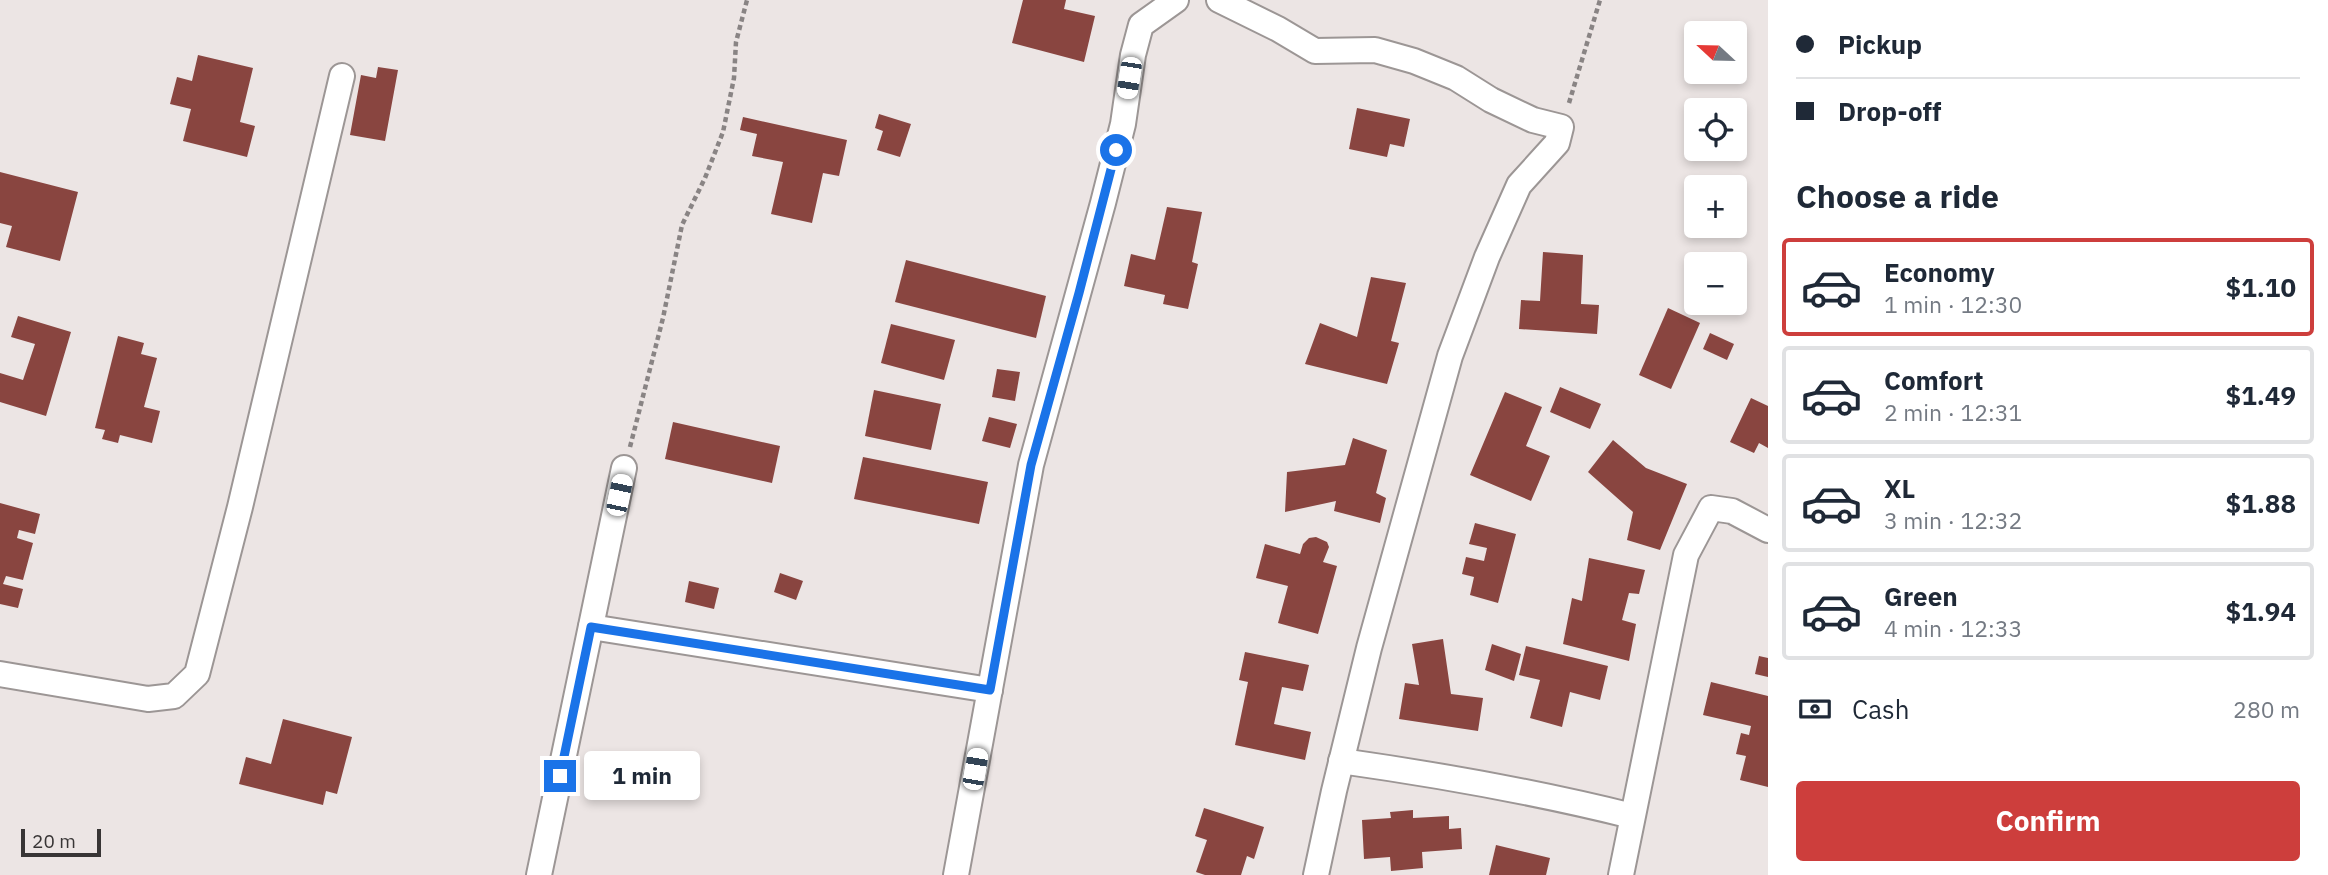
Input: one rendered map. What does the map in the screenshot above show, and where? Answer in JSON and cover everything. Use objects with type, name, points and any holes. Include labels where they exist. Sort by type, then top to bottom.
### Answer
[{"type":"street","points":[[956,875],[1031,465],[1103,204],[1122,124],[1133,55],[1141,25],[1176,0]]},
{"type":"street","points":[[1219,0],[1315,51],[1375,50],[1414,61],[1456,78],[1491,100],[1533,120],[1562,127],[1557,143],[1519,186],[1487,257],[1450,356],[1373,634],[1316,875]]},
{"type":"street","points":[[0,674],[148,699],[174,696],[197,674],[243,494],[342,76]]},
{"type":"street","points":[[539,875],[624,468]]},
{"type":"street","points":[[1621,875],[1686,555],[1712,508],[1732,511],[1768,530]]},
{"type":"street","points":[[591,627],[990,690]]},
{"type":"street","points":[[1341,761],[1543,794],[1632,816]]},
{"type":"path","points":[[624,468],[663,318],[682,225],[723,132],[734,78],[736,42],[747,0]]},
{"type":"path","points":[[1562,127],[1600,0]]},
{"type":"building","points":[[1023,0],[1066,0],[1064,9],[1095,16],[1084,62],[1012,43]]},
{"type":"building","points":[[198,55],[253,68],[240,122],[255,126],[247,157],[183,141],[191,109],[170,104],[177,77],[192,81]]},
{"type":"building","points":[[378,67],[398,70],[385,141],[350,135],[361,75],[376,78]]},
{"type":"building","points":[[1357,108],[1410,119],[1404,147],[1390,144],[1387,157],[1349,149]]},
{"type":"building","points":[[879,114],[911,124],[900,157],[877,150],[883,131],[875,128]]},
{"type":"building","points":[[743,117],[847,140],[839,176],[823,173],[812,223],[771,214],[783,162],[752,156],[757,134],[740,130]]},
{"type":"building","points":[[0,172],[78,192],[60,261],[6,247],[12,226],[0,223]]},
{"type":"building","points":[[1167,207],[1202,212],[1192,262],[1198,264],[1188,309],[1163,304],[1165,295],[1124,286],[1131,254],[1155,260]]},
{"type":"building","points":[[1543,252],[1583,255],[1581,304],[1599,305],[1597,334],[1519,329],[1521,300],[1540,301]]},
{"type":"building","points":[[906,260],[1046,296],[1036,338],[895,302]]},
{"type":"building","points":[[1371,277],[1406,283],[1391,341],[1399,343],[1387,384],[1305,364],[1320,323],[1357,337]]},
{"type":"building","points":[[1668,308],[1700,323],[1671,389],[1639,375]]},
{"type":"building","points":[[18,316],[71,332],[46,416],[0,402],[0,373],[23,380],[35,344],[11,337]]},
{"type":"building","points":[[891,324],[955,340],[944,380],[881,363]]},
{"type":"building","points":[[1710,333],[1734,344],[1727,360],[1703,349]]},
{"type":"building","points":[[118,336],[144,343],[141,354],[157,358],[144,407],[160,411],[152,443],[120,435],[118,443],[102,439],[105,430],[95,428]]},
{"type":"building","points":[[997,369],[1020,372],[1015,401],[992,397]]},
{"type":"building","points":[[1560,387],[1601,404],[1590,429],[1550,412]]},
{"type":"building","points":[[874,390],[941,404],[931,450],[865,436]]},
{"type":"building","points":[[1505,392],[1542,407],[1526,446],[1550,456],[1531,501],[1470,475]]},
{"type":"building","points":[[1751,398],[1768,406],[1768,448],[1759,443],[1754,453],[1730,442]]},
{"type":"building","points":[[989,417],[1017,424],[1010,448],[982,441]]},
{"type":"building","points":[[673,422],[780,446],[772,483],[665,459]]},
{"type":"building","points":[[1353,438],[1387,450],[1376,493],[1386,498],[1380,523],[1334,511],[1336,501],[1285,512],[1287,472],[1345,465]]},
{"type":"building","points":[[1613,440],[1646,468],[1687,484],[1660,550],[1627,540],[1633,512],[1588,472]]},
{"type":"building","points":[[863,457],[988,482],[979,524],[854,499]]},
{"type":"building","points":[[0,503],[40,514],[35,534],[19,530],[17,538],[33,543],[23,580],[6,576],[3,584],[23,589],[18,608],[0,604]]},
{"type":"building","points":[[1475,523],[1516,534],[1498,603],[1470,595],[1474,577],[1462,574],[1466,557],[1484,561],[1487,548],[1469,544]]},
{"type":"building","points":[[1316,537],[1327,542],[1329,547],[1323,562],[1337,566],[1318,634],[1278,623],[1288,586],[1256,578],[1265,544],[1300,554],[1303,544],[1309,538]]},
{"type":"building","points":[[1589,558],[1645,570],[1639,594],[1629,593],[1622,620],[1636,624],[1629,661],[1563,644],[1572,598],[1582,601]]},
{"type":"building","points":[[780,573],[803,581],[796,600],[774,592]]},
{"type":"building","points":[[689,581],[719,588],[714,609],[685,602]]},
{"type":"building","points":[[1443,639],[1451,694],[1483,698],[1478,731],[1399,719],[1405,683],[1419,685],[1412,644]]},
{"type":"building","points":[[1492,644],[1521,654],[1514,681],[1485,670]]},
{"type":"building","points":[[1526,646],[1608,666],[1600,700],[1570,692],[1562,727],[1530,718],[1540,680],[1519,675]]},
{"type":"building","points":[[1245,652],[1309,665],[1303,691],[1282,687],[1274,724],[1311,732],[1305,760],[1235,745],[1248,682],[1239,680]]},
{"type":"building","points":[[1759,656],[1768,658],[1768,677],[1755,674]]},
{"type":"building","points":[[1711,682],[1768,696],[1768,787],[1740,780],[1746,756],[1736,754],[1741,733],[1749,735],[1751,726],[1703,715]]},
{"type":"building","points":[[283,719],[352,737],[337,794],[326,791],[323,805],[239,784],[246,757],[271,764]]},
{"type":"building","points":[[1204,808],[1264,827],[1254,859],[1247,856],[1241,875],[1205,875],[1196,872],[1207,840],[1195,836]]},
{"type":"building","points":[[1413,810],[1413,818],[1449,816],[1449,829],[1461,828],[1462,849],[1422,852],[1423,868],[1391,871],[1390,857],[1364,859],[1362,820],[1391,818],[1390,812]]},
{"type":"building","points":[[1496,845],[1550,858],[1546,875],[1489,875]]},
{"type":"route","points":[[560,776],[591,627],[990,690],[1031,465],[1116,150]]}]
